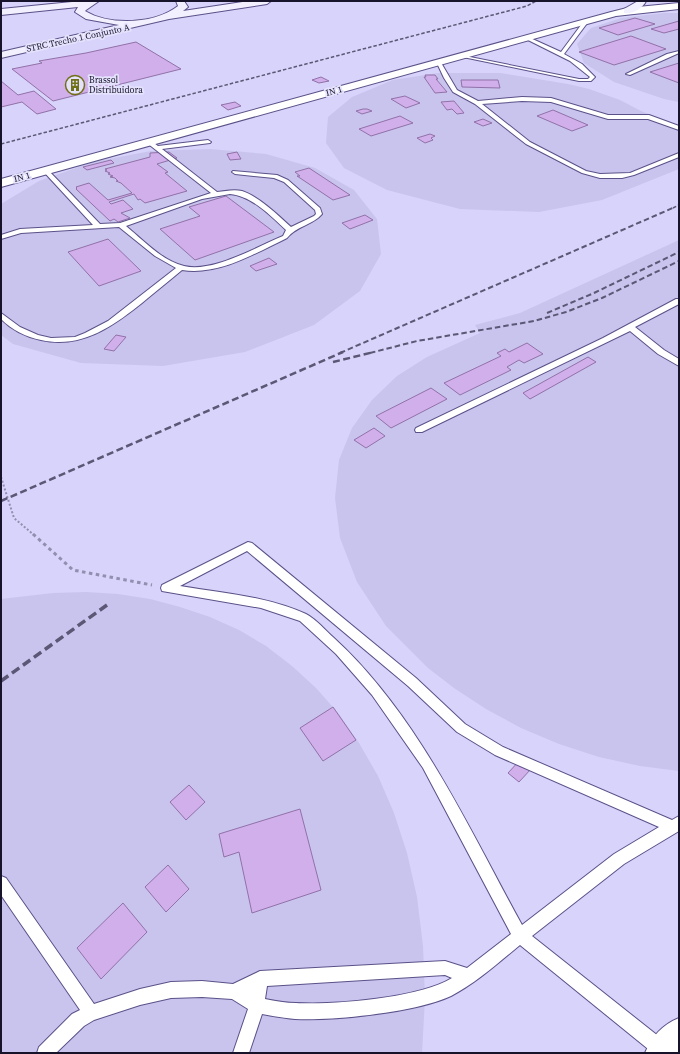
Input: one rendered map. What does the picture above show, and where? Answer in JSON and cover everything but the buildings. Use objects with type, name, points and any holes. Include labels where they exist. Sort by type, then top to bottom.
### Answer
[{"type":"main road","points":[[169,16],[179,11],[183,7],[180,1]]},
{"type":"main road","points":[[92,2],[82,8],[80,12],[86,17],[96,20],[124,22],[155,20],[169,16],[267,1]]},
{"type":"main road","points":[[627,11],[640,5],[642,1]]},
{"type":"main road","points":[[1,12],[92,2]]},
{"type":"main road","name":"STRC Trecho 1 Conjunto A","points":[[1,55],[155,20]]},
{"type":"street","name":"IN 1","points":[[1,182],[45,170],[153,145],[438,62],[627,11],[675,5]]},
{"type":"lane","points":[[561,55],[586,22]]},
{"type":"lane","points":[[460,56],[579,80],[589,80],[593,77],[586,70],[561,55],[526,38]]},
{"type":"lane","points":[[628,74],[679,52]]},
{"type":"lane","points":[[438,62],[455,91],[477,103],[528,143],[562,161],[592,174],[611,177],[627,175],[679,155]]},
{"type":"lane","points":[[477,103],[522,99],[551,100],[608,117],[649,117],[679,128]]},
{"type":"lane","points":[[153,145],[208,142]]},
{"type":"lane","points":[[153,145],[215,193]]},
{"type":"lane","points":[[45,170],[99,227]]},
{"type":"lane","points":[[120,225],[169,263],[181,268],[194,270],[210,268],[285,237],[290,230],[319,214],[318,209],[286,181],[275,176],[235,172]]},
{"type":"lane","points":[[1,237],[20,231],[120,225],[136,221],[215,193],[230,191],[248,196],[290,230]]},
{"type":"lane","points":[[1,315],[6,321],[27,334],[46,340],[66,341],[85,338],[103,329],[181,268]]},
{"type":"lane","points":[[419,430],[565,360],[679,301]]},
{"type":"lane","points":[[630,327],[661,352],[679,363]]},
{"type":"lane","points":[[166,588],[248,546],[412,682],[461,728],[499,751],[675,825]]},
{"type":"lane","points":[[166,588],[261,604],[304,618],[340,650],[376,691],[427,764],[520,936],[669,1046]]},
{"type":"lane","points":[[45,1053],[78,1020],[90,1013],[140,997],[171,990],[202,988],[234,992],[257,1006],[296,1011],[334,1010],[384,1005],[427,997],[446,990],[469,976],[619,859],[675,825]]},
{"type":"lane","points":[[1,883],[90,1013]]},
{"type":"lane","points":[[234,992],[260,979],[444,968],[469,976]]},
{"type":"lane","points":[[241,1053],[257,1006],[260,979]]},
{"type":"path","points":[[1,478],[14,518],[73,570],[166,588]]},
{"type":"shaded area","points":[[664,13],[679,13],[679,102],[664,99],[614,82],[584,63],[577,44],[591,28],[621,18]]},
{"type":"shaded area","points":[[438,73],[500,73],[568,84],[589,89],[620,100],[641,111],[679,126],[679,169],[602,200],[539,212],[460,209],[387,190],[344,168],[326,143],[328,117],[352,97],[393,80]]},
{"type":"shaded area","points":[[210,149],[266,154],[315,168],[354,190],[377,219],[381,254],[360,291],[314,325],[245,352],[163,366],[81,363],[13,344],[1,335],[1,204],[39,181],[93,162],[151,151]]},
{"type":"shaded area","points":[[679,240],[679,771],[640,766],[599,757],[559,744],[521,728],[486,709],[454,688],[428,668],[386,626],[357,582],[340,538],[335,498],[339,460],[352,428],[372,400],[397,376],[427,357],[480,333],[475,325],[520,313]]},
{"type":"shaded area","points":[[86,592],[118,594],[150,599],[210,617],[239,630],[266,646],[292,666],[316,688],[339,714],[359,743],[378,776],[394,813],[407,853],[417,897],[423,946],[425,998],[422,1053],[1,1053],[1,599],[53,593]]},
{"type":"railway","points":[[1,144],[527,6],[536,1]]},
{"type":"railway","points":[[675,207],[679,205]]},
{"type":"railway","points":[[340,353],[675,207]]},
{"type":"railway","points":[[547,313],[594,293],[679,252]]},
{"type":"railway","points":[[372,352],[417,341],[534,321],[566,312],[602,298],[679,261]]},
{"type":"railway","points":[[1,501],[343,352]]},
{"type":"railway","points":[[333,362],[372,352]]},
{"type":"railway","points":[[1,681],[107,605]]},
{"type":"place","name":"Brassol Distribuidora","points":[[75,85]]}]
